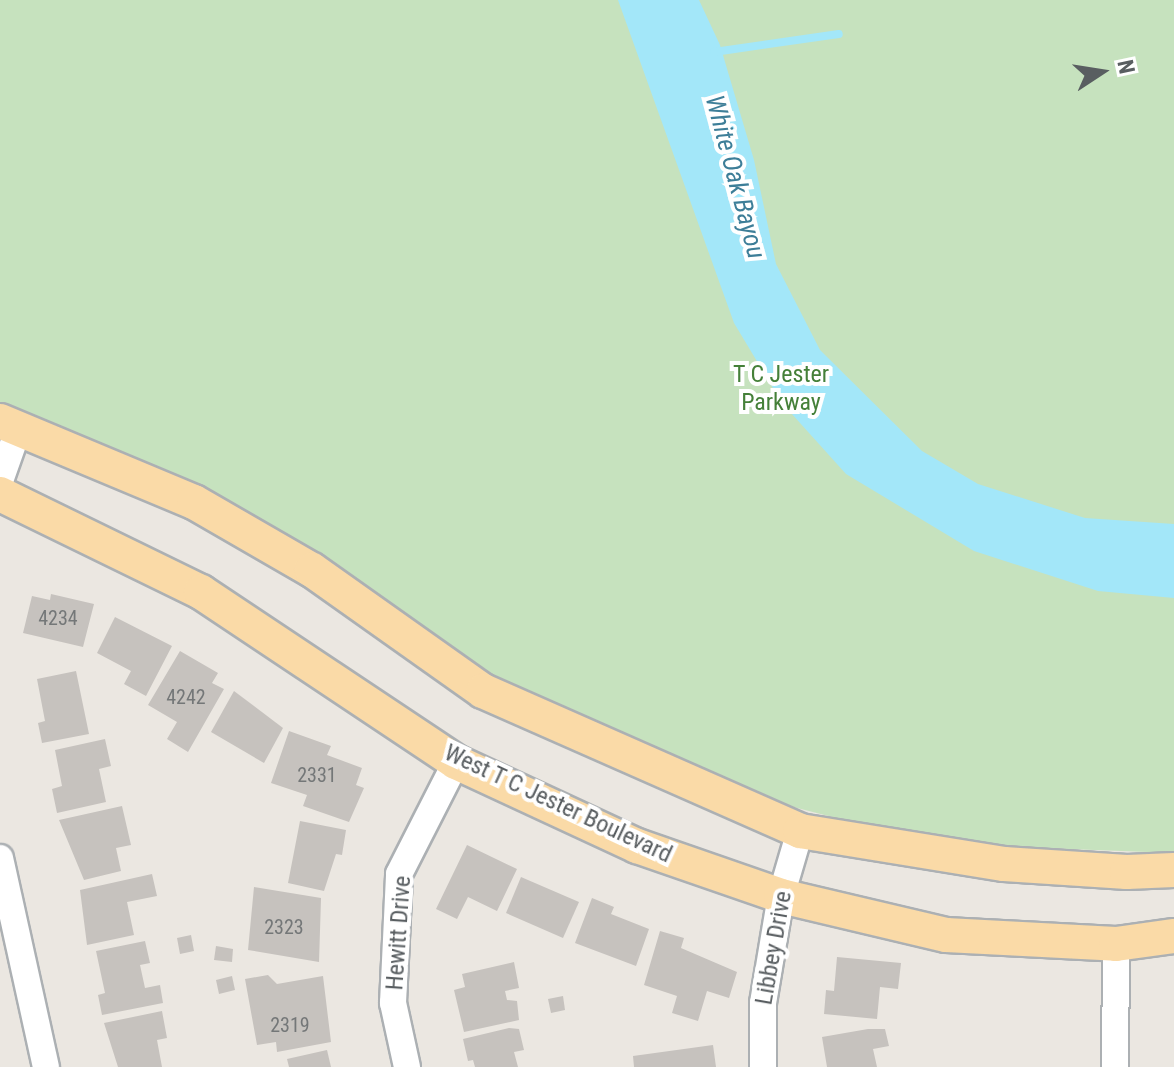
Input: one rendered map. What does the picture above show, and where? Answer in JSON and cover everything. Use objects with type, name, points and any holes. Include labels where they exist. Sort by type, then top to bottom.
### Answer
[{"type":"main road","points":[[10,424],[194,502],[312,570],[483,691],[665,776],[800,831],[1004,864],[1174,870]]},
{"type":"main road","name":"West T C Jester Boulevard","points":[[0,494],[201,592],[456,762],[637,846],[781,896],[946,935],[1116,944],[1174,936]]},
{"type":"street","points":[[0,481],[10,424]]},
{"type":"street","name":"Hewitt Drive","points":[[407,1067],[393,1003],[399,874],[456,762]]},
{"type":"street","name":"Libbey Drive","points":[[763,1067],[763,1003],[781,896],[800,831]]},
{"type":"street","points":[[0,858],[46,1067]]},
{"type":"street","points":[[1115,1067],[1116,944]]},
{"type":"green space","name":"T C Jester Parkway","points":[[0,0],[1174,0],[1174,853],[991,846],[879,829],[770,801],[564,718],[0,408]]},
{"type":"water","name":"White Oak Bayou","points":[[618,0],[699,0],[720,45],[754,160],[776,264],[820,350],[922,451],[978,484],[1085,518],[1174,524],[1174,598],[1098,591],[974,551],[846,474],[782,403],[734,323]]},
{"type":"building","points":[[51,594],[94,604],[83,647],[23,633],[32,596],[50,600]]},
{"type":"building","points":[[115,617],[172,646],[146,696],[124,684],[131,671],[97,653]]},
{"type":"building","points":[[180,651],[218,673],[212,683],[224,689],[188,752],[167,739],[177,722],[148,705]]},
{"type":"building","points":[[76,671],[89,734],[42,743],[38,723],[45,721],[37,679]]},
{"type":"building","points":[[234,691],[283,728],[264,763],[211,732]]},
{"type":"building","points":[[289,731],[331,746],[327,755],[362,768],[356,785],[364,788],[349,822],[303,806],[307,795],[271,783]]},
{"type":"building","points":[[105,739],[111,766],[99,769],[106,802],[57,813],[52,789],[62,786],[55,750]]},
{"type":"building","points":[[122,806],[131,845],[116,848],[121,871],[84,880],[59,820]]},
{"type":"building","points":[[300,821],[346,830],[342,855],[336,854],[324,891],[288,883]]},
{"type":"building","points":[[467,845],[517,869],[497,911],[468,897],[457,919],[436,909]]},
{"type":"building","points":[[152,874],[157,896],[127,902],[134,935],[87,945],[80,890]]},
{"type":"building","points":[[521,877],[579,902],[563,938],[506,913]]},
{"type":"building","points":[[254,887],[321,898],[319,962],[248,950]]},
{"type":"building","points":[[592,898],[614,907],[611,914],[649,929],[636,966],[575,943]]},
{"type":"building","points":[[660,931],[684,938],[681,948],[737,972],[729,998],[707,991],[698,1021],[672,1013],[677,996],[644,985]]},
{"type":"building","points":[[191,935],[194,951],[180,954],[177,938]]},
{"type":"building","points":[[145,941],[150,963],[140,965],[145,988],[160,985],[163,1003],[102,1015],[98,995],[105,993],[96,951]]},
{"type":"building","points":[[216,946],[233,949],[232,962],[214,960]]},
{"type":"building","points":[[837,957],[901,963],[898,989],[880,987],[877,1019],[824,1014],[826,990],[834,991]]},
{"type":"building","points":[[514,962],[519,988],[505,991],[507,1000],[517,1001],[519,1020],[464,1032],[454,990],[465,987],[462,974]]},
{"type":"building","points":[[268,975],[277,984],[323,976],[331,1042],[277,1052],[276,1042],[257,1045],[245,979]]},
{"type":"building","points":[[232,976],[235,990],[219,994],[216,980]]},
{"type":"building","points":[[563,996],[565,1010],[551,1013],[548,999]]},
{"type":"building","points":[[162,1011],[167,1038],[157,1040],[162,1067],[118,1067],[104,1023]]},
{"type":"building","points":[[509,1028],[519,1029],[524,1050],[514,1052],[518,1067],[475,1067],[473,1060],[468,1061],[463,1039]]},
{"type":"building","points":[[885,1029],[889,1046],[873,1049],[877,1067],[827,1067],[822,1037]]},
{"type":"building","points":[[713,1045],[716,1067],[634,1067],[633,1056]]},
{"type":"building","points":[[327,1050],[331,1067],[289,1067],[287,1059]]},
{"type":"waterway","points":[[714,52],[839,34]]}]
